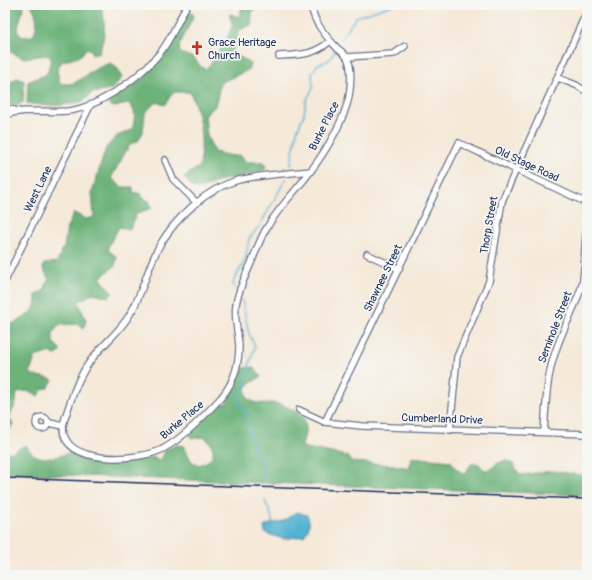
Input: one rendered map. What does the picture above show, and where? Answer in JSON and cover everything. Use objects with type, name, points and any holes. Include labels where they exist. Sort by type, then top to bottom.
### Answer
[{"type":"street","points":[[5,108],[18,111],[70,111],[90,106],[113,92],[146,67],[164,47],[187,5]]},
{"type":"street","points":[[311,5],[316,24],[330,41],[347,57],[394,54],[405,46]]},
{"type":"street","name":"Thorp Street","points":[[450,430],[457,357],[489,282],[499,214],[507,187],[558,78],[587,11]]},
{"type":"street","points":[[279,56],[303,55],[316,52],[330,41]]},
{"type":"street","name":"Burke Place","points":[[63,426],[68,444],[78,452],[84,454],[118,457],[138,456],[163,448],[179,437],[219,400],[231,384],[238,365],[239,345],[236,325],[236,304],[252,259],[266,228],[311,171],[329,142],[347,105],[350,90],[350,71],[347,57]]},
{"type":"street","points":[[558,78],[576,85],[587,92]]},
{"type":"street","name":"West Lane","points":[[5,281],[90,106]]},
{"type":"street","points":[[5,115],[18,111]]},
{"type":"street","name":"Old Stage Road","points":[[459,143],[587,203]]},
{"type":"street","name":"Shawnee Street","points":[[325,422],[459,143]]},
{"type":"street","points":[[165,160],[173,179],[197,203]]},
{"type":"street","points":[[50,423],[63,426],[73,394],[84,370],[128,318],[160,244],[172,228],[197,203],[223,186],[236,181],[311,171]]},
{"type":"street","name":"Seminole Street","points":[[544,432],[549,371],[555,351],[579,295],[582,282],[584,242],[587,230]]},
{"type":"street","points":[[367,254],[399,269]]},
{"type":"street","name":"Cumberland Drive","points":[[299,410],[325,422],[362,426],[587,434]]},
{"type":"green space","points":[[5,5],[24,5],[17,31],[22,37],[33,36],[36,28],[36,17],[31,5],[100,5],[104,17],[104,29],[103,41],[99,53],[92,55],[91,50],[87,48],[79,57],[61,62],[57,71],[60,83],[71,84],[76,82],[100,67],[110,63],[118,69],[122,78],[111,90],[91,93],[86,99],[72,104],[40,105],[27,103],[28,82],[47,74],[51,59],[47,55],[23,58],[5,49],[5,33],[8,28],[7,9],[5,8]]},
{"type":"green space","points":[[243,5],[256,5],[252,13],[251,25],[239,30],[232,52],[250,63],[248,70],[220,83],[216,105],[205,116],[207,135],[214,152],[231,156],[240,155],[246,162],[264,162],[266,169],[222,180],[202,188],[193,187],[184,177],[200,166],[201,137],[197,110],[190,92],[173,92],[165,105],[156,102],[145,113],[143,132],[138,141],[130,144],[111,178],[122,187],[133,187],[133,192],[141,194],[143,199],[149,201],[152,208],[137,213],[130,229],[119,227],[108,247],[109,251],[117,257],[115,266],[100,278],[113,293],[109,297],[93,293],[78,302],[86,320],[84,329],[77,324],[59,325],[53,333],[53,342],[61,350],[58,354],[55,355],[50,352],[35,357],[30,373],[35,376],[53,380],[48,388],[43,389],[38,396],[29,391],[17,392],[16,403],[9,418],[13,424],[5,436],[5,323],[12,324],[24,318],[33,310],[36,295],[45,290],[46,283],[49,280],[43,268],[44,264],[57,262],[61,250],[64,248],[67,227],[74,213],[86,219],[94,217],[92,192],[106,148],[117,136],[132,130],[134,118],[133,109],[128,103],[116,107],[110,106],[108,100],[121,91],[132,87],[151,70],[168,48],[186,14],[190,12],[194,15],[179,46],[180,53],[194,58],[201,67],[206,69],[221,49],[231,30],[232,24],[230,14],[239,17]]},
{"type":"green space","points":[[17,78],[24,81],[23,102],[18,105],[5,105],[5,86]]},
{"type":"green space","points":[[254,367],[261,377],[252,382],[245,389],[248,399],[257,403],[274,403],[292,409],[303,417],[306,427],[302,447],[347,456],[351,462],[394,465],[409,468],[411,457],[451,461],[456,469],[465,474],[471,464],[479,464],[483,469],[489,471],[496,464],[506,460],[513,464],[520,475],[553,471],[587,476],[587,495],[5,473],[5,450],[11,453],[26,445],[34,455],[40,457],[53,457],[71,452],[92,460],[106,460],[118,463],[152,457],[160,460],[164,451],[176,445],[184,446],[191,461],[198,465],[204,463],[212,457],[212,445],[204,437],[192,438],[190,435],[191,429],[222,403],[227,404],[229,394],[238,376],[244,368]]},
{"type":"water","points":[[297,512],[307,515],[309,521],[309,526],[304,536],[284,539],[265,533],[264,527],[283,521]]},
{"type":"waterway","points":[[341,39],[356,17],[393,5]]},
{"type":"waterway","points":[[290,169],[297,131],[304,114],[306,101],[313,88],[312,73],[318,64],[328,61],[335,51]]},
{"type":"waterway","points":[[236,290],[233,284],[234,280],[245,261],[249,239],[260,225],[286,179]]},
{"type":"waterway","points":[[242,300],[249,334],[255,346],[244,389],[239,393],[237,398],[241,408],[246,413],[251,440],[261,463],[265,480]]},
{"type":"waterway","points":[[265,501],[273,523]]},
{"type":"railway","points":[[5,478],[587,499]]},
{"type":"place","name":"Grace Heritage Church","points":[[197,48]]}]
